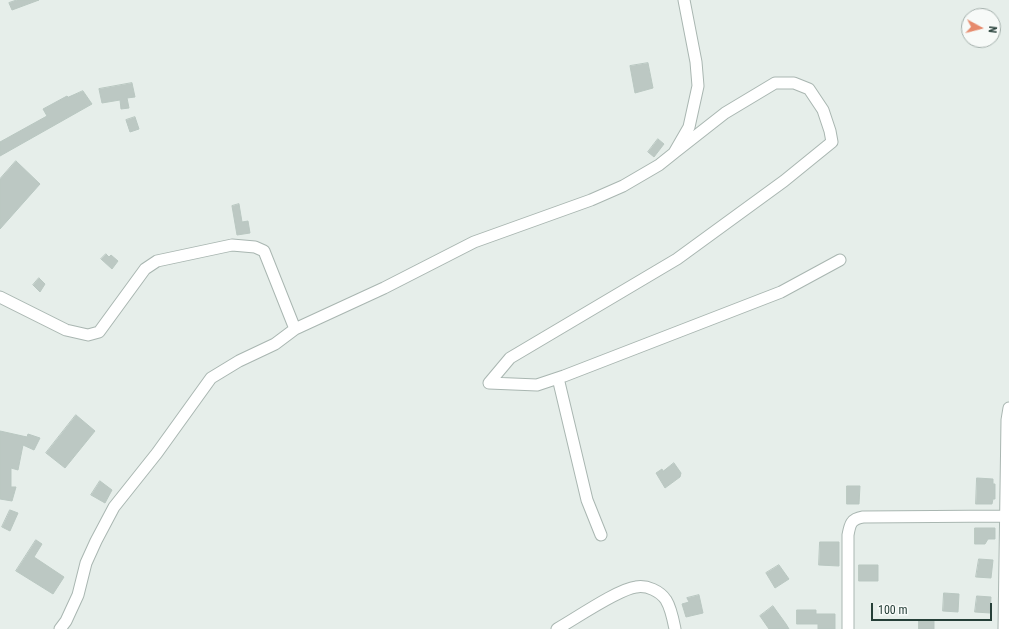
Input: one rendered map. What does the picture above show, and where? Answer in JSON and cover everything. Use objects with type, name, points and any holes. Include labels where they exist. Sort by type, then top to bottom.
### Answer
[{"type":"street","points":[[674,153],[689,128],[698,86],[696,62],[684,0]]},
{"type":"street","points":[[60,629],[66,621],[78,595],[86,563],[114,507],[157,453],[203,387],[219,372],[275,344],[295,329],[384,288],[474,242],[591,200],[616,189],[659,165],[725,112],[775,84],[794,83],[809,89],[823,110],[832,142],[784,181],[677,260],[510,358],[489,383],[537,385],[558,378],[781,292],[840,260]]},
{"type":"street","points":[[0,298],[66,330],[88,335],[99,332],[145,269],[157,260],[232,245],[255,247],[264,251],[295,329]]},
{"type":"street","points":[[558,378],[587,500],[601,535]]},
{"type":"street","points":[[1004,629],[1007,420],[1009,408]]},
{"type":"street","points":[[848,629],[848,535],[850,524],[854,520],[863,516],[1005,516]]},
{"type":"street","points":[[557,629],[622,592],[636,587],[647,587],[657,592],[665,599],[670,608],[675,629]]},
{"type":"building","points":[[17,0],[39,0],[12,10],[9,3]]},
{"type":"building","points":[[648,63],[653,88],[635,93],[630,66]]},
{"type":"building","points":[[132,83],[135,97],[127,98],[129,108],[121,109],[120,100],[102,103],[99,89]]},
{"type":"building","points":[[83,91],[92,104],[0,156],[0,142],[47,116],[43,109],[67,96],[68,97]]},
{"type":"building","points":[[135,117],[139,129],[130,132],[126,120]]},
{"type":"building","points":[[658,139],[664,144],[654,157],[648,152]]},
{"type":"building","points":[[16,161],[40,184],[0,229],[0,179]]},
{"type":"building","points":[[239,204],[242,222],[248,221],[250,233],[237,235],[232,206]]},
{"type":"building","points":[[106,254],[109,257],[111,255],[118,261],[112,269],[101,259]]},
{"type":"building","points":[[39,278],[45,284],[40,292],[33,285]]},
{"type":"building","points":[[76,415],[95,431],[65,468],[46,453]]},
{"type":"building","points":[[0,431],[27,437],[28,434],[40,438],[34,450],[23,445],[18,470],[11,468],[11,487],[16,487],[12,501],[0,499]]},
{"type":"building","points":[[674,463],[681,473],[680,477],[665,488],[656,473],[662,469],[663,471]]},
{"type":"building","points":[[977,478],[993,479],[993,484],[995,484],[995,499],[993,499],[992,504],[976,504]]},
{"type":"building","points":[[100,481],[112,490],[105,503],[91,495]]},
{"type":"building","points":[[847,486],[860,486],[859,504],[847,504]]},
{"type":"building","points":[[10,510],[18,513],[10,531],[2,527]]},
{"type":"building","points":[[975,528],[995,528],[995,539],[988,539],[985,544],[975,544]]},
{"type":"building","points":[[36,540],[42,544],[34,557],[64,577],[53,594],[16,571]]},
{"type":"building","points":[[820,542],[839,542],[839,566],[819,565]]},
{"type":"building","points":[[979,559],[993,560],[991,578],[976,577]]},
{"type":"building","points":[[779,565],[789,579],[775,588],[766,573]]},
{"type":"building","points":[[859,565],[878,565],[878,581],[859,581]]},
{"type":"building","points":[[944,593],[959,594],[958,612],[943,611]]},
{"type":"building","points":[[699,595],[703,613],[686,617],[682,604],[689,602],[687,598]]},
{"type":"building","points":[[977,596],[991,597],[990,613],[975,612]]},
{"type":"building","points":[[773,606],[789,629],[769,629],[760,616]]},
{"type":"building","points":[[797,610],[816,610],[816,614],[835,614],[835,629],[818,629],[818,624],[797,624]]},
{"type":"building","points":[[919,621],[934,621],[934,629],[919,629]]}]
